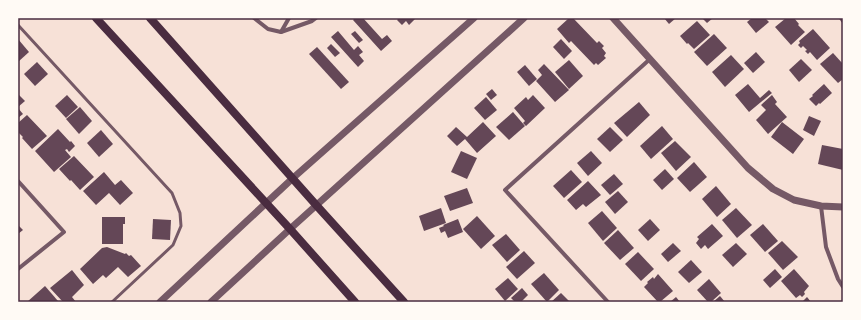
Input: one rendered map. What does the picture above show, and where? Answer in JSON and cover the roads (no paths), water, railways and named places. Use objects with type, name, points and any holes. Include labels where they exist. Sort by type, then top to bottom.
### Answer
[{"type":"main road","points":[[96,18],[355,302]]},
{"type":"main road","points":[[150,18],[293,178],[316,206],[404,302]]},
{"type":"street","points":[[254,18],[268,29],[281,32],[312,21],[316,18]]},
{"type":"street","points":[[281,32],[289,18]]},
{"type":"street","points":[[160,302],[293,178],[474,18]]},
{"type":"street","points":[[211,302],[524,18]]},
{"type":"street","points":[[613,18],[748,168],[773,189],[794,200],[821,206],[843,207]]},
{"type":"street","points":[[608,302],[505,190],[650,59]]},
{"type":"street","points":[[18,181],[64,232],[18,269]]},
{"type":"street","points":[[821,206],[826,247],[838,279],[843,287]]},
{"type":"lane","points":[[18,25],[172,193],[180,213],[181,226],[173,245],[112,302]]}]
